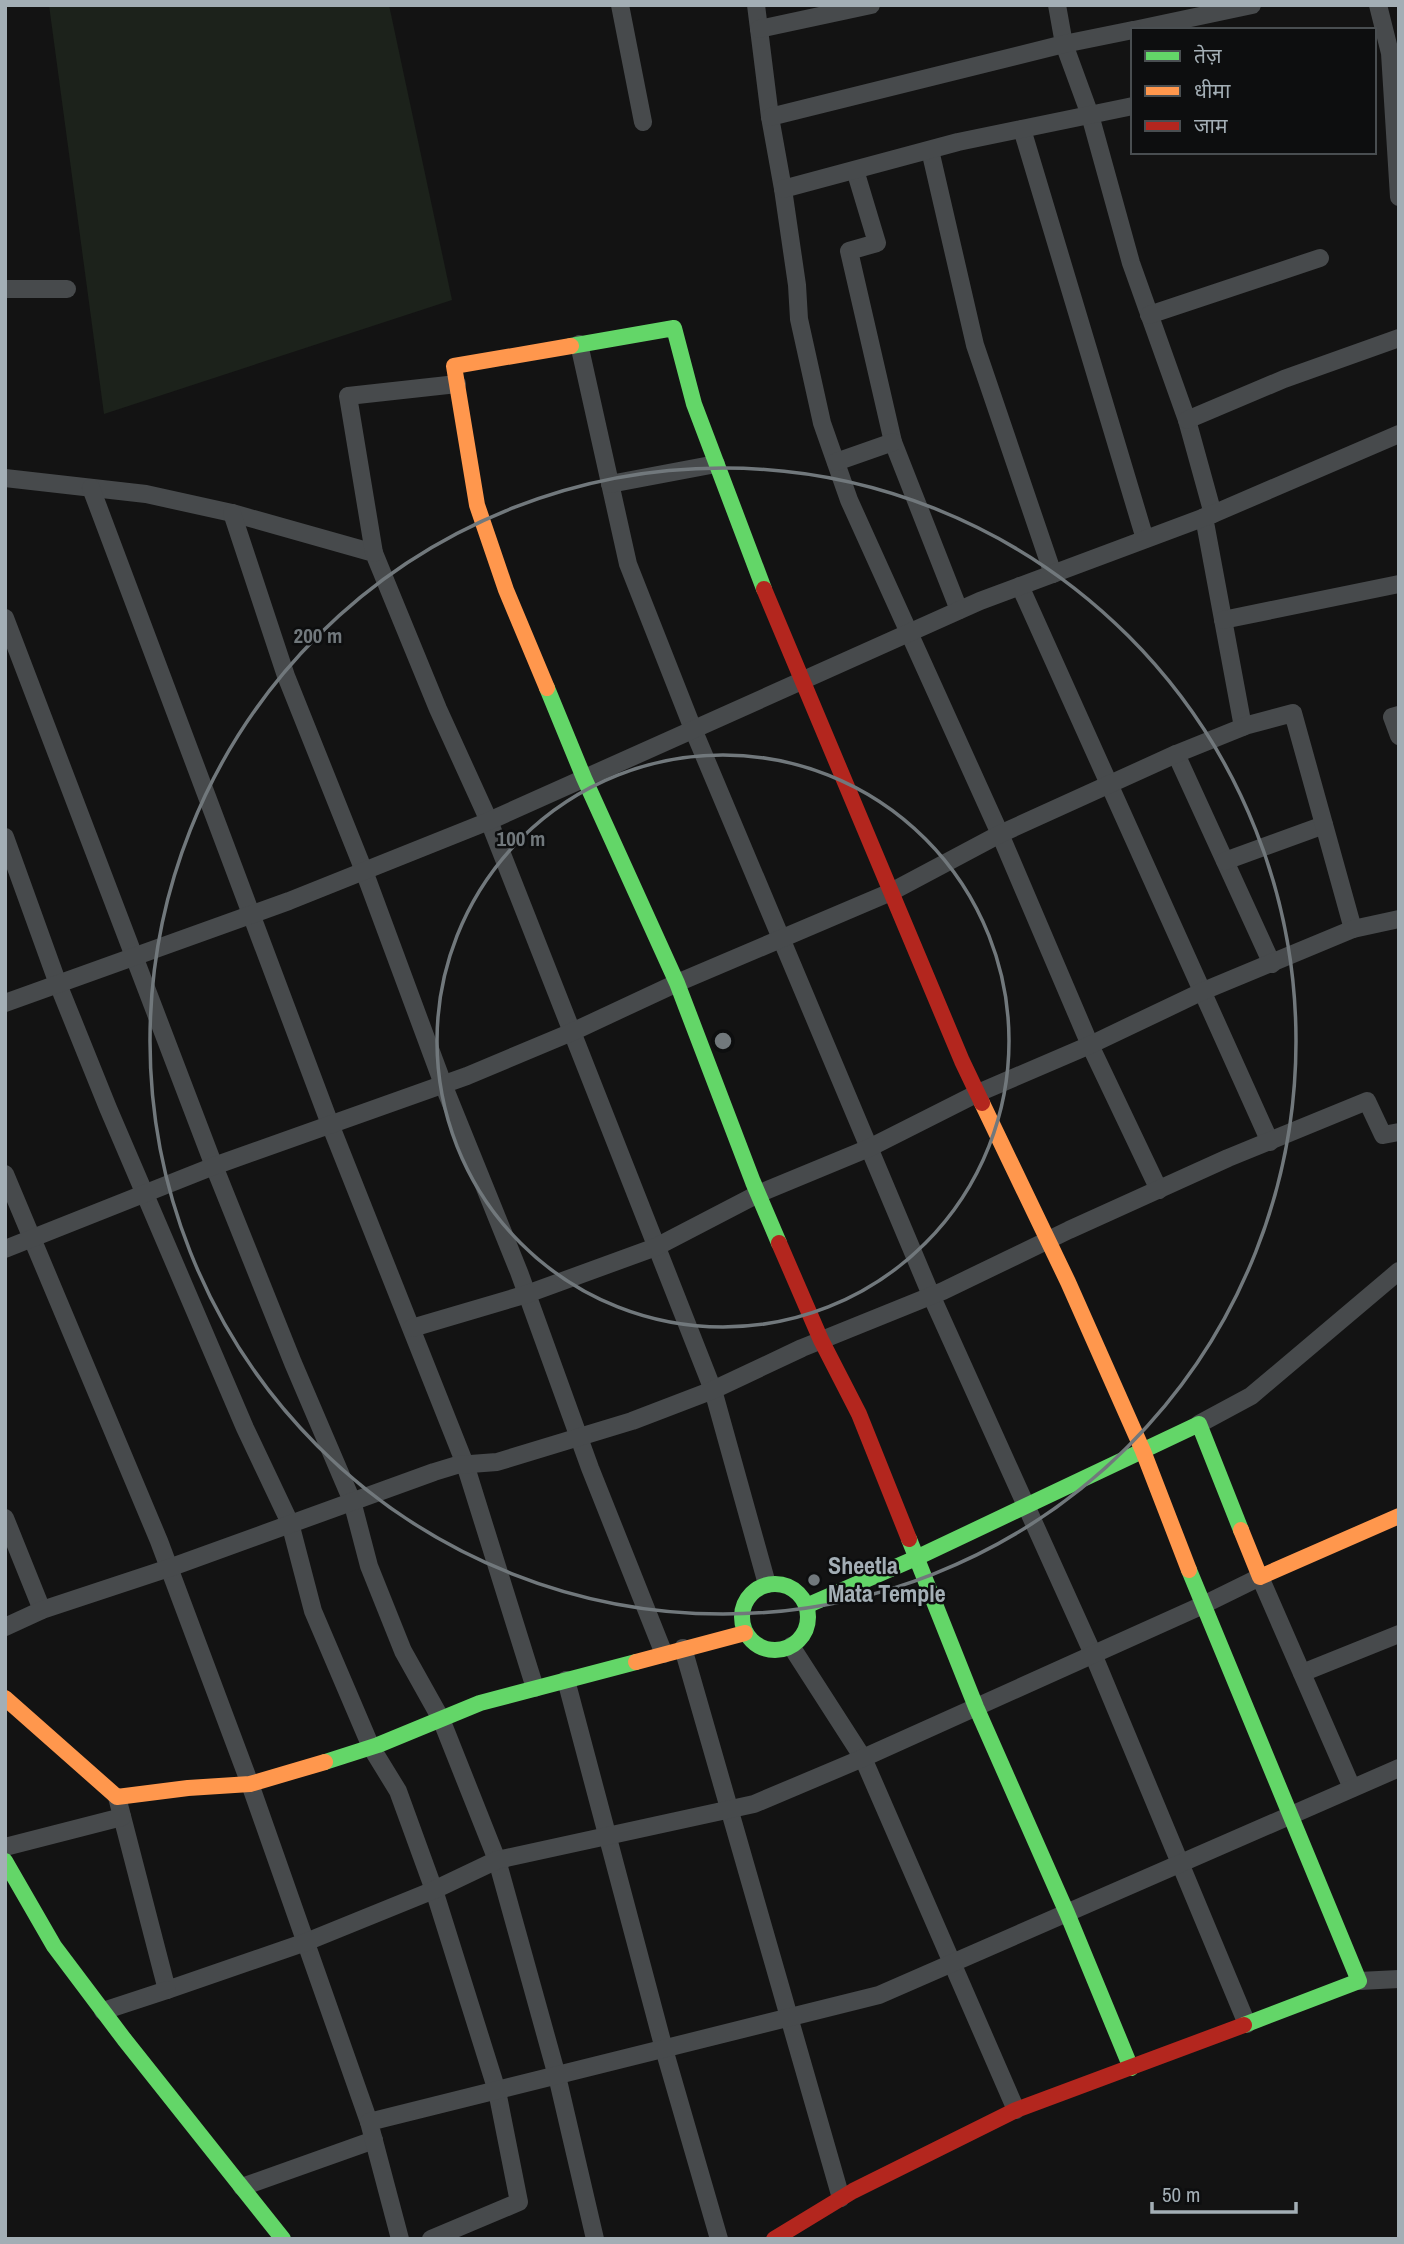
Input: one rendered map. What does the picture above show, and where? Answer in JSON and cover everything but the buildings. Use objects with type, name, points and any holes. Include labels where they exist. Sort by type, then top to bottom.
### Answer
[{"type":"street","points":[[620,5],[643,122]]},
{"type":"street","points":[[756,5],[799,319],[821,423],[849,500],[1000,834],[1090,1045],[1158,1190]]},
{"type":"street","points":[[759,29],[871,5]]},
{"type":"street","points":[[1057,5],[1064,44],[1090,115],[1130,263],[1187,420],[1208,515],[1223,620],[1243,727]]},
{"type":"street","points":[[1143,28],[1252,5]]},
{"type":"street","points":[[1378,5],[1388,54],[1399,197]]},
{"type":"street","points":[[770,117],[1064,44],[1131,30]]},
{"type":"street","points":[[783,189],[930,150],[1131,106]]},
{"type":"street","points":[[1022,129],[1145,539]]},
{"type":"street","points":[[930,150],[975,345],[1053,574]]},
{"type":"street","points":[[855,170],[877,243],[849,251],[893,443],[959,610]]},
{"type":"street","points":[[1149,315],[1320,258]]},
{"type":"street","points":[[5,289],[67,289]]},
{"type":"street","points":[[1132,2067],[976,1707],[859,1414],[821,1340],[758,1194],[677,983],[584,778],[506,590],[477,505],[454,366],[674,328],[694,404],[754,566],[978,1093],[1143,1451],[1203,1605],[1359,1981]]},
{"type":"street","points":[[1187,420],[1284,379],[1399,338]]},
{"type":"street","points":[[579,344],[628,564],[693,730],[931,1295],[1093,1654],[1247,2024]]},
{"type":"street","points":[[457,384],[348,396],[374,552],[438,709],[489,821],[713,1390],[767,1584]]},
{"type":"street","points":[[5,1003],[251,915],[489,821],[959,610],[1208,515],[1399,434]]},
{"type":"street","points":[[836,462],[893,443]]},
{"type":"street","points":[[610,484],[716,464]]},
{"type":"street","points":[[5,478],[146,494],[232,513],[374,552]]},
{"type":"street","points":[[91,488],[331,1124],[465,1464],[535,1688]]},
{"type":"street","points":[[232,513],[286,676],[364,871],[443,1084],[527,1294],[590,1468],[664,1654]]},
{"type":"street","points":[[1223,620],[1399,584]]},
{"type":"street","points":[[1020,586],[1270,1142]]},
{"type":"street","points":[[5,618],[214,1166],[352,1501],[369,1566],[403,1651],[441,1719],[497,1860],[557,2076],[595,2239]]},
{"type":"street","points":[[5,1250],[214,1166],[443,1084],[572,1032],[677,983],[891,892],[1000,834],[1177,754],[1243,727],[1293,713],[1353,929]]},
{"type":"street","points":[[1399,715],[1392,717],[1399,736]]},
{"type":"street","points":[[1177,754],[1272,964]]},
{"type":"street","points":[[1226,861],[1324,825]]},
{"type":"street","points":[[5,837],[58,984],[145,1194],[245,1428],[290,1523],[313,1611],[371,1747],[398,1791],[434,1890],[497,2091],[519,2202],[431,2239]]},
{"type":"street","points":[[412,1328],[527,1294],[656,1247],[758,1194],[869,1148],[978,1093],[1090,1045],[1201,992],[1353,929],[1399,919]]},
{"type":"street","points":[[5,1627],[42,1610],[169,1568],[434,1472],[465,1464],[497,1462],[632,1421],[713,1390],[821,1340],[931,1295],[1158,1190],[1367,1101],[1382,1135],[1399,1132]]},
{"type":"street","points":[[5,1174],[169,1568],[250,1784],[369,2122],[400,2239]]},
{"type":"street","points":[[806,1606],[1025,1507],[1199,1424],[1251,1396],[1399,1271]]},
{"type":"street","points":[[1199,1424],[1260,1577],[1352,1788]]},
{"type":"street","points":[[103,2011],[306,1942],[434,1890],[497,1860],[754,1804],[863,1758],[1399,1516]]},
{"type":"street","points":[[5,1518],[42,1610]]},
{"type":"street","points":[[767,1584],[790,1587],[797,1592],[808,1615],[805,1630],[799,1639],[781,1650],[758,1646],[745,1633],[741,1614],[747,1598],[767,1584]]},
{"type":"street","points":[[117,1797],[250,1784],[371,1747],[480,1703],[745,1633]]},
{"type":"street","points":[[1302,1673],[1399,1634]]},
{"type":"street","points":[[791,1646],[863,1758],[1016,2110]]},
{"type":"street","points":[[683,1648],[841,2198]]},
{"type":"street","points":[[566,1680],[664,2049],[719,2239]]},
{"type":"street","points":[[5,1698],[117,1797],[167,1990]]},
{"type":"street","points":[[369,2122],[879,1995],[1399,1768]]},
{"type":"street","points":[[5,1847],[122,1817]]},
{"type":"street","points":[[5,1861],[54,1946],[283,2239]]},
{"type":"street","points":[[774,2239],[841,2198],[1016,2110],[1359,1981],[1396,1978]]},
{"type":"street","points":[[242,2187],[374,2140]]},
{"type":"shaded area","points":[[49,5],[389,5],[452,300],[104,414]]},
{"type":"traffic: fast","points":[[571,346],[674,328],[694,404],[764,589]]},
{"type":"traffic: fast","points":[[547,688],[584,778],[677,983],[779,1243]]},
{"type":"traffic: fast","points":[[806,1606],[916,1558],[1199,1424],[1241,1530]]},
{"type":"traffic: fast","points":[[909,1539],[976,1707],[1067,1913],[1131,2068]]},
{"type":"traffic: fast","points":[[1189,1570],[1359,1981],[1244,2025]]},
{"type":"traffic: fast","points":[[769,1584],[781,1584],[793,1589],[803,1599],[808,1617],[806,1630],[793,1645],[781,1650],[769,1650],[757,1645],[747,1635],[742,1623],[742,1611],[747,1599],[757,1589],[769,1584]]},
{"type":"traffic: fast","points":[[325,1762],[378,1745],[480,1703],[636,1662]]},
{"type":"traffic: fast","points":[[5,1861],[54,1946],[124,2039],[283,2239]]},
{"type":"traffic: slow","points":[[547,688],[506,590],[477,505],[454,366],[571,346]]},
{"type":"traffic: slow","points":[[982,1103],[1068,1282],[1143,1451],[1189,1570]]},
{"type":"traffic: slow","points":[[1241,1530],[1260,1577],[1399,1516]]},
{"type":"traffic: slow","points":[[636,1662],[745,1633]]},
{"type":"traffic: slow","points":[[5,1698],[117,1797],[250,1784],[325,1762]]},
{"type":"traffic: jam","points":[[764,589],[982,1103]]},
{"type":"traffic: jam","points":[[779,1243],[821,1340],[859,1414],[909,1539]]},
{"type":"traffic: jam","points":[[774,2239],[853,2191],[1016,2110],[1244,2025]]},
{"type":"place","name":"Sheetla Mata Temple","points":[[814,1580]]}]
